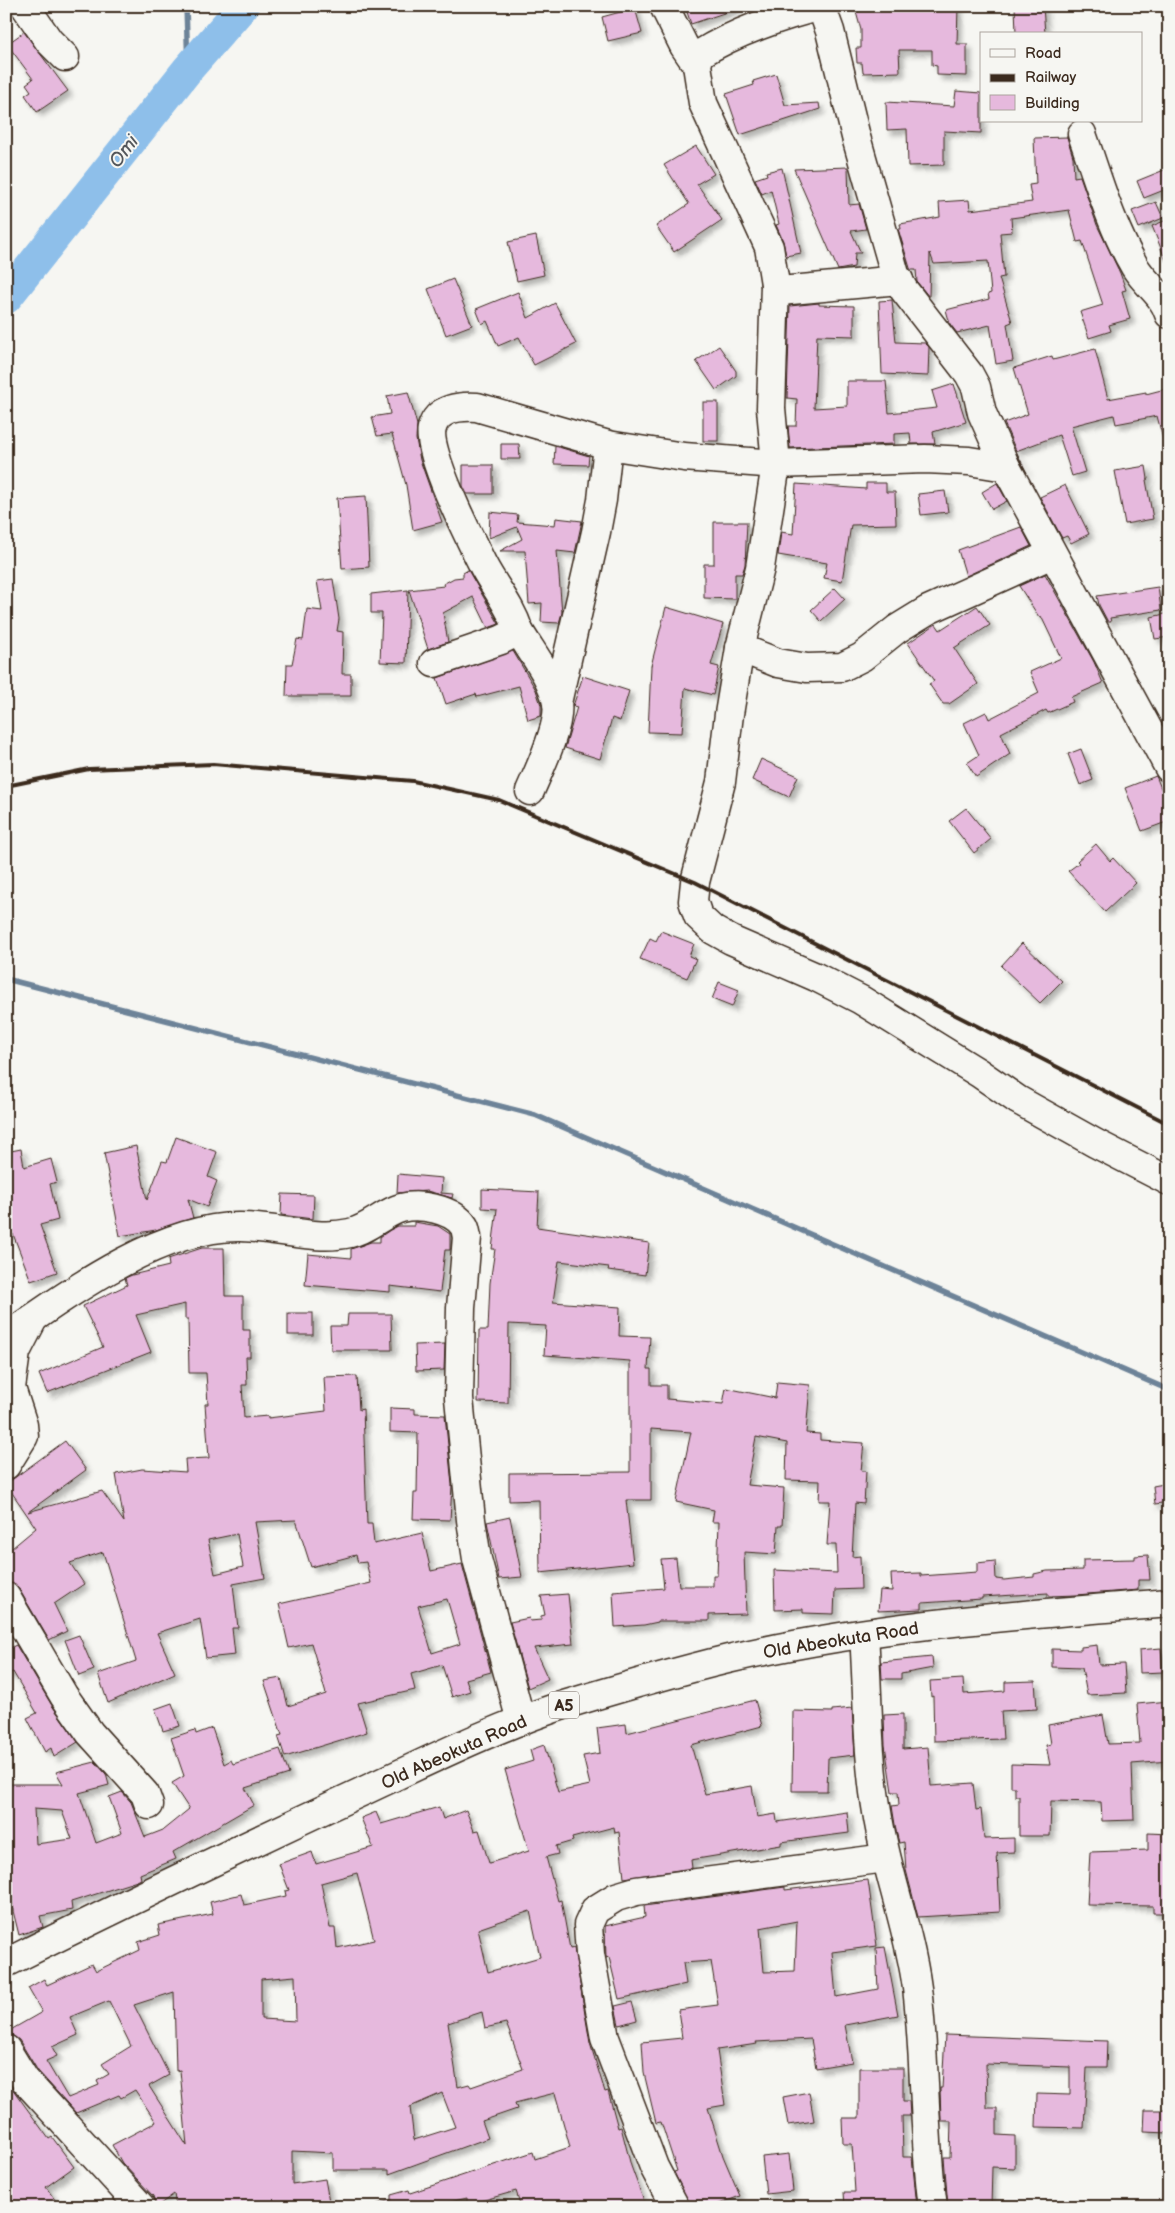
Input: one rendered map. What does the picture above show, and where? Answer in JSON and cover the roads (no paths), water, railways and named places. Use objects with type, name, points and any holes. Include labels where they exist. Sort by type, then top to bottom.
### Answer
[{"type":"main road","points":[[25,6],[49,40],[65,57]]},
{"type":"main road","points":[[664,6],[684,46],[697,65]]},
{"type":"main road","points":[[1169,768],[1006,467],[982,413],[980,400],[969,374],[904,290],[899,280],[881,228],[830,31],[821,6],[810,8],[764,25],[700,54],[697,65],[703,103],[769,247],[774,284],[771,408],[776,464],[760,568],[740,648],[729,714],[721,782],[695,882],[694,901],[698,916],[713,930],[732,940],[816,977],[861,1000],[1018,1100],[1095,1143],[1169,1180]]},
{"type":"main road","points":[[1082,134],[1105,202],[1130,258],[1136,269],[1161,296],[1169,314]]},
{"type":"main road","points":[[774,284],[780,291],[798,291],[899,280]]},
{"type":"main road","points":[[557,703],[546,675],[519,631],[513,614],[484,567],[440,471],[432,444],[431,428],[437,418],[446,411],[464,406],[477,407],[608,445],[684,457],[776,464],[925,459],[969,461],[1006,467]]},
{"type":"main road","points":[[530,791],[551,737],[597,524],[608,445]]},
{"type":"main road","points":[[740,648],[778,663],[798,666],[842,666],[862,657],[897,629],[928,610],[1052,554]]},
{"type":"main road","points":[[434,663],[501,640],[519,631]]},
{"type":"main road","points":[[6,1337],[77,1287],[165,1242],[213,1228],[241,1227],[333,1234],[350,1233],[368,1227],[401,1208],[421,1206],[440,1210],[453,1216],[464,1226],[467,1237],[461,1308],[459,1398],[471,1520],[477,1559],[522,1721]]},
{"type":"main road","points":[[6,1465],[24,1436],[23,1425],[11,1388],[16,1352],[34,1317]]},
{"type":"main road","points":[[6,1597],[64,1696],[90,1733],[145,1794],[149,1805]]},
{"type":"main road","name":"Old Abeokuta Road","points":[[6,1963],[148,1892],[450,1751],[522,1721],[583,1700],[729,1659],[864,1634],[1007,1616],[1169,1603]]},
{"type":"main road","points":[[864,1634],[876,1811],[911,1954],[917,1988],[924,2065],[927,2166],[933,2207]]},
{"type":"main road","points":[[675,2207],[654,2167],[605,2038],[590,1954],[588,1925],[595,1910],[616,1897],[636,1891],[886,1858]]},
{"type":"main road","points":[[6,2049],[24,2080],[141,2207]]},
{"type":"waterway","points":[[186,6],[188,69]]},
{"type":"waterway","name":"Omi","points":[[6,298],[188,69],[243,6]]},
{"type":"waterway","points":[[6,979],[535,1115],[1169,1390]]},
{"type":"railway","points":[[6,786],[89,769],[213,764],[413,781],[499,800],[695,882],[1169,1124]]}]
